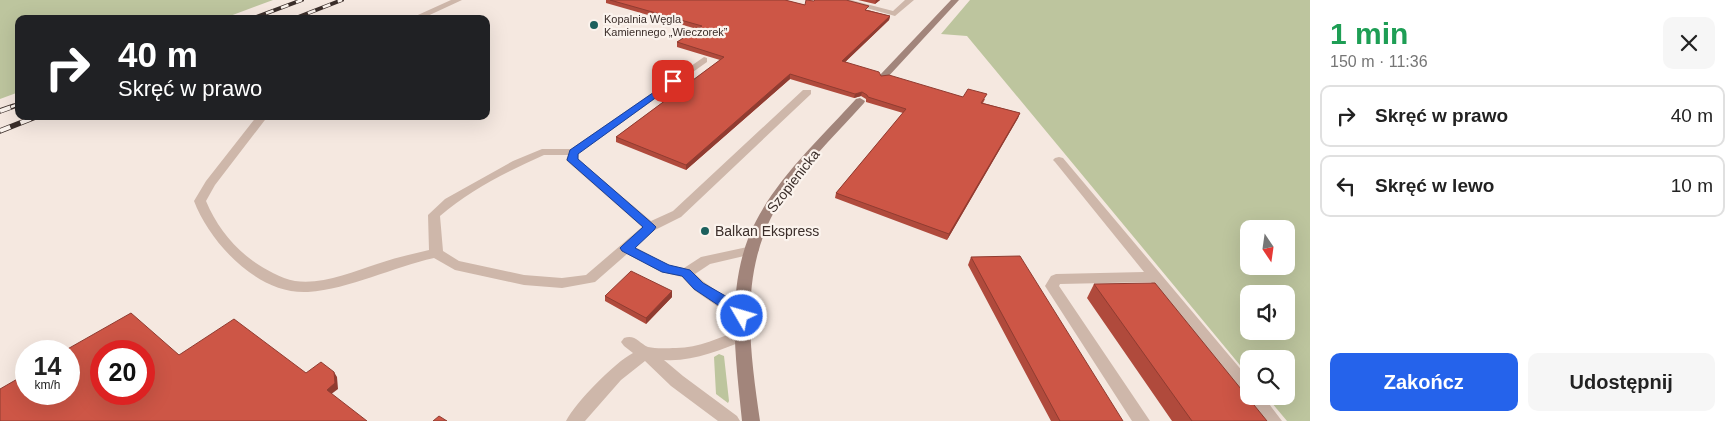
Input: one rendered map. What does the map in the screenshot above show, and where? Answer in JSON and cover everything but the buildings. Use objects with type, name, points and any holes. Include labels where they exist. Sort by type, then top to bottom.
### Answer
[{"type":"street","points":[[883,77],[955,0]]},
{"type":"street","name":"Szopienicka","points":[[752,421],[741,336],[744,287],[752,250],[767,214],[784,188],[860,101]]},
{"type":"lane","points":[[422,15],[458,0]]},
{"type":"lane","points":[[842,0],[895,14],[910,0]]},
{"type":"lane","points":[[436,253],[434,215],[449,202],[517,163],[542,152],[574,152],[704,60]]},
{"type":"lane","points":[[260,120],[210,184],[200,201],[206,219],[228,248],[252,267],[274,280],[297,286],[327,283],[396,262],[436,253],[455,265],[524,280],[562,282],[590,279],[650,227],[677,214],[807,92]]},
{"type":"lane","points":[[574,152],[572,160],[650,227]]},
{"type":"lane","points":[[1058,160],[1240,380]]},
{"type":"lane","points":[[626,248],[666,269],[686,273],[699,286],[742,316]]},
{"type":"lane","points":[[686,273],[706,260],[752,250]]},
{"type":"lane","points":[[1141,421],[1052,286],[1056,279],[1155,277]]},
{"type":"lane","points":[[575,421],[626,365],[646,353],[668,356],[683,354],[706,349],[741,336]]},
{"type":"lane","points":[[628,342],[646,353],[691,392],[731,421]]},
{"type":"lane","points":[[1260,405],[1273,421]]},
{"type":"green space","points":[[0,0],[273,0],[233,15],[15,15],[15,93],[0,99]]},
{"type":"green space","points":[[970,0],[1310,0],[1310,421],[1287,421],[1274,405],[1295,405],[1295,350],[1240,350],[1240,365],[967,36],[941,34]]},
{"type":"green space","points":[[719,354],[724,356],[728,403],[716,394],[714,357]]},
{"type":"railway","points":[[262,15],[302,0]]},
{"type":"railway","points":[[303,15],[342,0]]},
{"type":"railway","points":[[0,111],[14,106]]},
{"type":"railway","points":[[11,107],[15,106]]},
{"type":"railway","points":[[0,131],[28,120]]},
{"type":"place","name":"Kopalnia Węgla Kamiennego „Wieczorek”","points":[[594,25]]},
{"type":"place","name":"Balkan Ekspress","points":[[705,231]]},
{"type":"route","points":[[673,81],[574,152],[572,160],[650,227],[626,248],[658,266],[686,273],[699,286],[742,316]]}]
